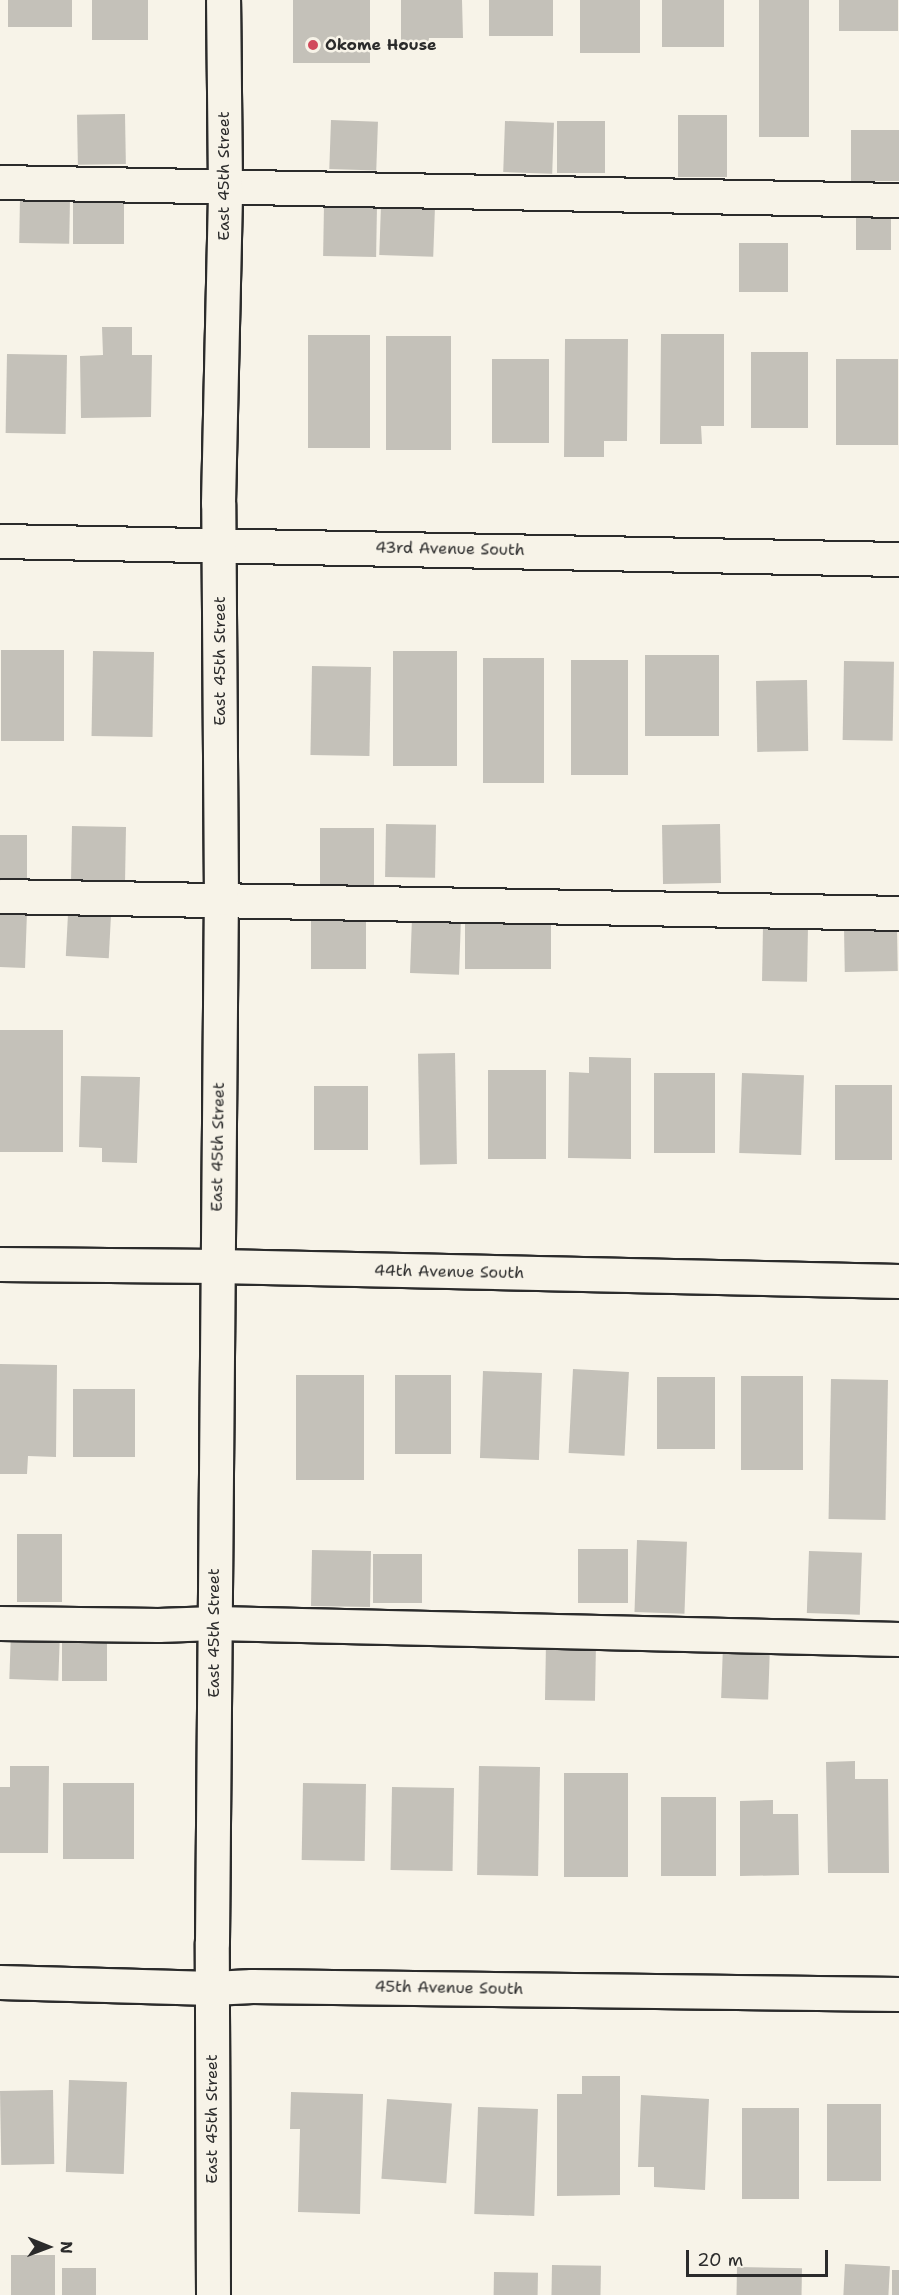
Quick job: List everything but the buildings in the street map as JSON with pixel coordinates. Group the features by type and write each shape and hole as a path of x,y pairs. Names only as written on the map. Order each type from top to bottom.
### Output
{"street":[{"name":"East 45th Street","path":"213,2295 214,1623 221,898 218,492 225,186 223,0"},
{"path":"0,182 899,200"},
{"name":"43rd Avenue South","path":"0,541 220,543 899,559"},
{"path":"0,896 221,898 899,913"},
{"name":"44th Avenue South","path":"0,1264 217,1266 899,1281"},
{"path":"0,1623 158,1626 214,1623 899,1638"},
{"name":"45th Avenue South","path":"0,1982 212,1988 252,1986 899,1994"}],"place":[{"name":"Okome House","path":"313,45"}]}
